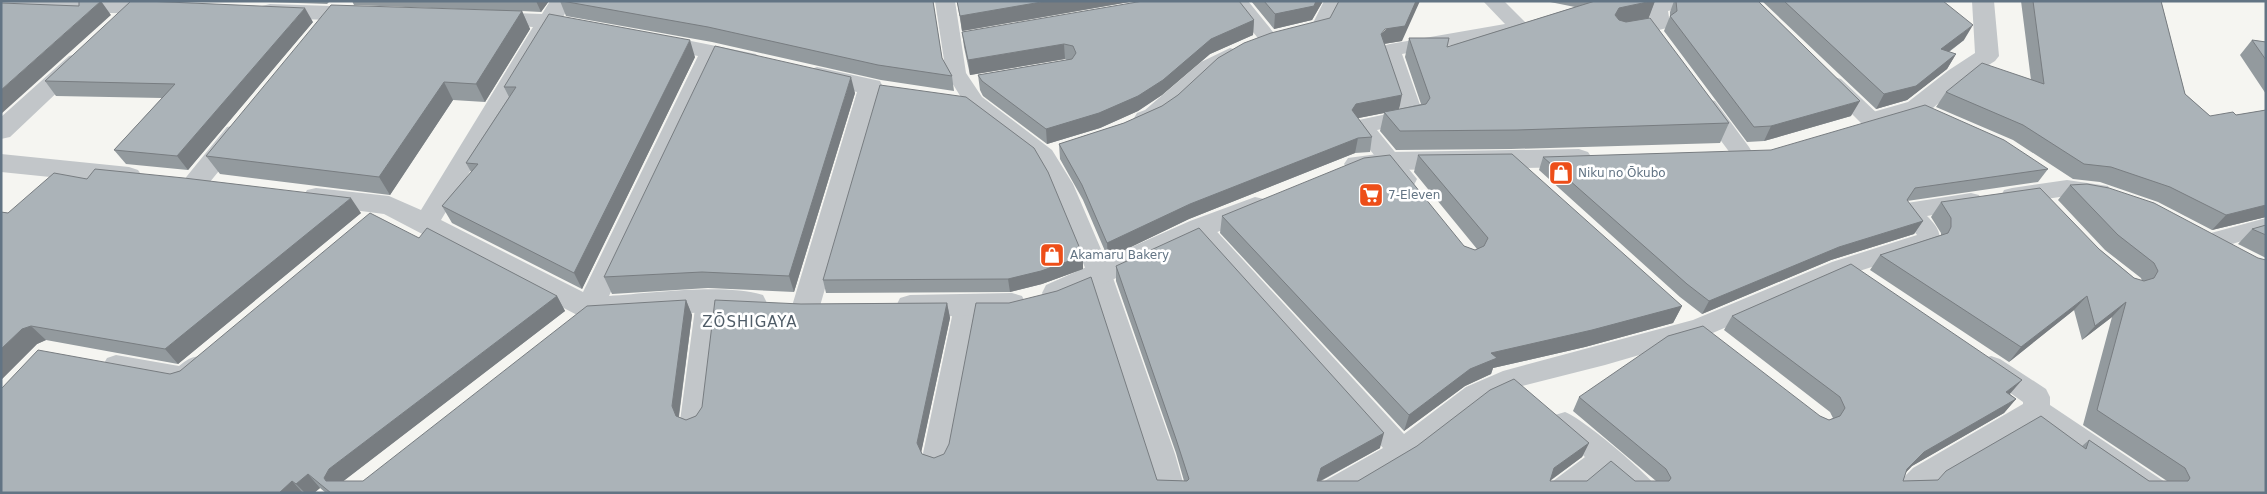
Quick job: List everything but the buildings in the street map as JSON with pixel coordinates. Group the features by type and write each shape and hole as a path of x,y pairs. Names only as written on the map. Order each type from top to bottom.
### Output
{"street":[{"path":"1845,129 1872,121 1925,112 1956,75 1987,56 1983,1"},
{"path":"1,4 186,8"},
{"path":"115,26 136,6"},
{"path":"315,36 339,7"},
{"path":"245,10 339,7 383,15"},
{"path":"426,223 555,11"},
{"path":"471,18 555,11 606,32"},
{"path":"635,37 712,51 768,64"},
{"path":"1,131 94,46"},
{"path":"589,308 712,51"},
{"path":"790,305 880,88 796,70"},
{"path":"176,180 252,113"},
{"path":"1711,153 1752,152"},
{"path":"1338,172 1356,164 1392,161 1601,157"},
{"path":"4,166 176,180 224,186"},
{"path":"292,194 389,205 589,308 708,301 836,306"},
{"path":"886,306 966,307 1010,305 1048,296 1100,275 1200,228 1273,198"}],"lane":[{"path":"945,1 961,38 956,73 973,90 1052,152 1062,184 1100,275 1162,454 1172,493"},
{"path":"1238,1 1255,43"},
{"path":"1127,125 1153,115 1208,67 1255,43 1320,26 1334,1"},
{"path":"1421,198 1362,126 1413,116 1390,50 1520,27 1493,1"},
{"path":"1620,33 1655,36 1660,24 1655,4 1686,1"},
{"path":"1817,68 1872,121"},
{"path":"946,98 973,90"},
{"path":"1695,90 1752,152"},
{"path":"1511,160 1533,180"},
{"path":"2040,183 2056,214"},
{"path":"1329,493 1402,452 1475,395 1512,378 1605,355 1699,328 1845,267 1929,240 1927,229 1914,218 1912,213 1915,208 2040,183 2099,192 2124,201"},
{"path":"366,224 389,205"},
{"path":"2233,254 2200,237 2266,226"},
{"path":"1200,228 1402,452"},
{"path":"1845,267 1869,283"},
{"path":"693,421 708,301"},
{"path":"936,458 966,307"},
{"path":"566,326 589,308"},
{"path":"1677,311 1722,346"},
{"path":"96,361 184,377 214,351"},
{"path":"1973,354 2037,397 2036,410"},
{"path":"1512,378 1647,493"},
{"path":"2036,410 2140,489"},
{"path":"1907,493 1923,476 2036,410"},
{"path":"1558,493 1605,457"}],"place":[{"name":"Niku no Ōkubo","path":"1561,173"},
{"name":"7-Eleven","path":"1371,195"},
{"name":"Akamaru Bakery","path":"1052,255"}],"district":[{"name":"ZŌSHIGAYA","path":"750,322"}]}
